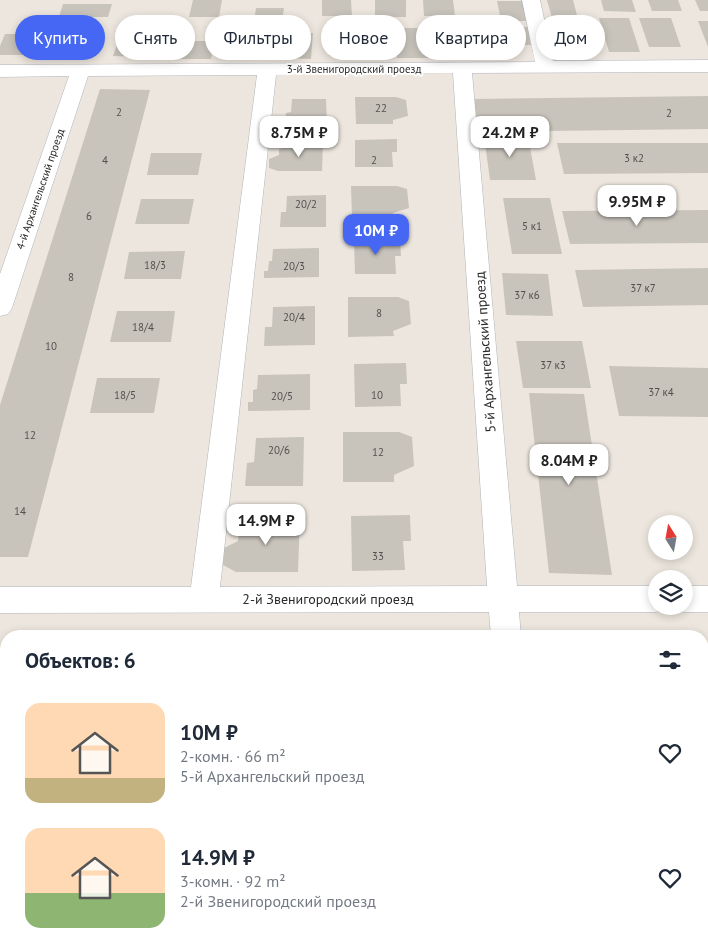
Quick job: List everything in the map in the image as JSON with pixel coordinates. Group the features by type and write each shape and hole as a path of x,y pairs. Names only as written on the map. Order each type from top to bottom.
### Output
{"street":[{"path":"531,0 545,67"},
{"name":"3-й Звенигородский проезд","path":"0,71 708,66"},
{"name":"5-й Архангельский проезд","path":"462,68 506,630"},
{"name":"4-й Архангельский проезд","path":"0,308 81,70"},
{"path":"204,599 267,70"},
{"name":"2-й Звенигородский проезд","path":"0,600 648,599"},
{"path":"693,599 708,599"}],"building":[{"path":"193,0 222,0 219,15 195,17 195,15 189,15"},
{"path":"322,0 351,0 352,15 322,15"},
{"path":"375,0 406,0 406,15 375,15"},
{"path":"423,0 453,0 455,15 424,15"},
{"path":"547,0 573,0 577,15 551,15"},
{"path":"601,0 632,0 636,12 604,11"},
{"path":"648,0 678,0 682,11 652,11"},
{"path":"695,0 708,0 708,11 700,11"},
{"path":"497,1 524,1 528,21 526,21 526,15 500,15"},
{"path":"63,4 112,4 108,17 105,17 105,15 60,15"},
{"path":"256,8 284,8 283,15 255,15"},
{"path":"605,18 629,18 640,52 609,52 605,38"},
{"path":"639,18 671,18 681,47 649,47"},
{"path":"698,21 708,21 708,47"},
{"path":"526,27 528,27 531,45 526,45"},
{"path":"406,28 416,28 416,58 406,58"},
{"path":"311,33 313,33 311,59"},
{"path":"5,34 15,34 15,55 0,55 0,46"},
{"path":"195,41 205,41 205,59 195,59"},
{"path":"100,89 150,90 28,557 0,557 0,405"},
{"path":"708,96 708,129 477,132 471,99"},
{"path":"355,97 396,97 406,100 408,116 393,120 393,124 356,124"},
{"path":"292,99 326,99 327,125 285,125 286,113 291,112"},
{"path":"484,136 528,136 536,180 490,180"},
{"path":"397,139 397,152 392,152 393,167 355,167 355,140"},
{"path":"284,143 323,143 322,171 278,171 269,168 269,159 279,155 279,149 283,148"},
{"path":"557,143 708,143 708,173 564,174"},
{"path":"151,153 202,153 198,175 147,175"},
{"path":"351,186 397,186 407,189 409,208 393,213 393,218 352,218"},
{"path":"326,195 326,227 280,227 281,212 286,212 287,196"},
{"path":"503,198 550,198 562,254 512,254"},
{"path":"141,199 194,199 189,224 135,224"},
{"path":"708,210 708,243 570,244 562,211"},
{"path":"400,239 401,256 395,256 396,274 355,274 354,240"},
{"path":"319,248 319,277 264,278 264,271 268,271 269,261 272,261 273,249"},
{"path":"185,251 181,279 124,279 129,252"},
{"path":"708,268 708,305 583,307 575,270"},
{"path":"502,273 548,274 553,316 506,315"},
{"path":"348,297 398,297 409,301 411,324 393,331 394,336 348,337"},
{"path":"315,306 315,345 264,346 265,327 272,327 273,307"},
{"path":"117,311 175,311 171,342 110,342"},
{"path":"516,341 582,341 591,388 523,388"},
{"path":"406,363 407,384 400,384 401,406 355,407 354,364"},
{"path":"609,366 708,368 708,417 619,416"},
{"path":"310,374 310,410 248,411 248,402 253,402 253,390 257,389 258,375"},
{"path":"97,378 160,378 154,413 90,413"},
{"path":"529,393 584,394 612,575 549,573"},
{"path":"343,432 399,432 412,437 414,466 394,475 394,482 343,482"},
{"path":"304,437 303,486 245,486 247,463 254,462 256,438"},
{"path":"410,515 411,541 403,541 405,570 352,571 351,516"},
{"path":"245,516 300,516 298,572 236,572 223,565 224,548 238,541 239,529 244,526"}]}
